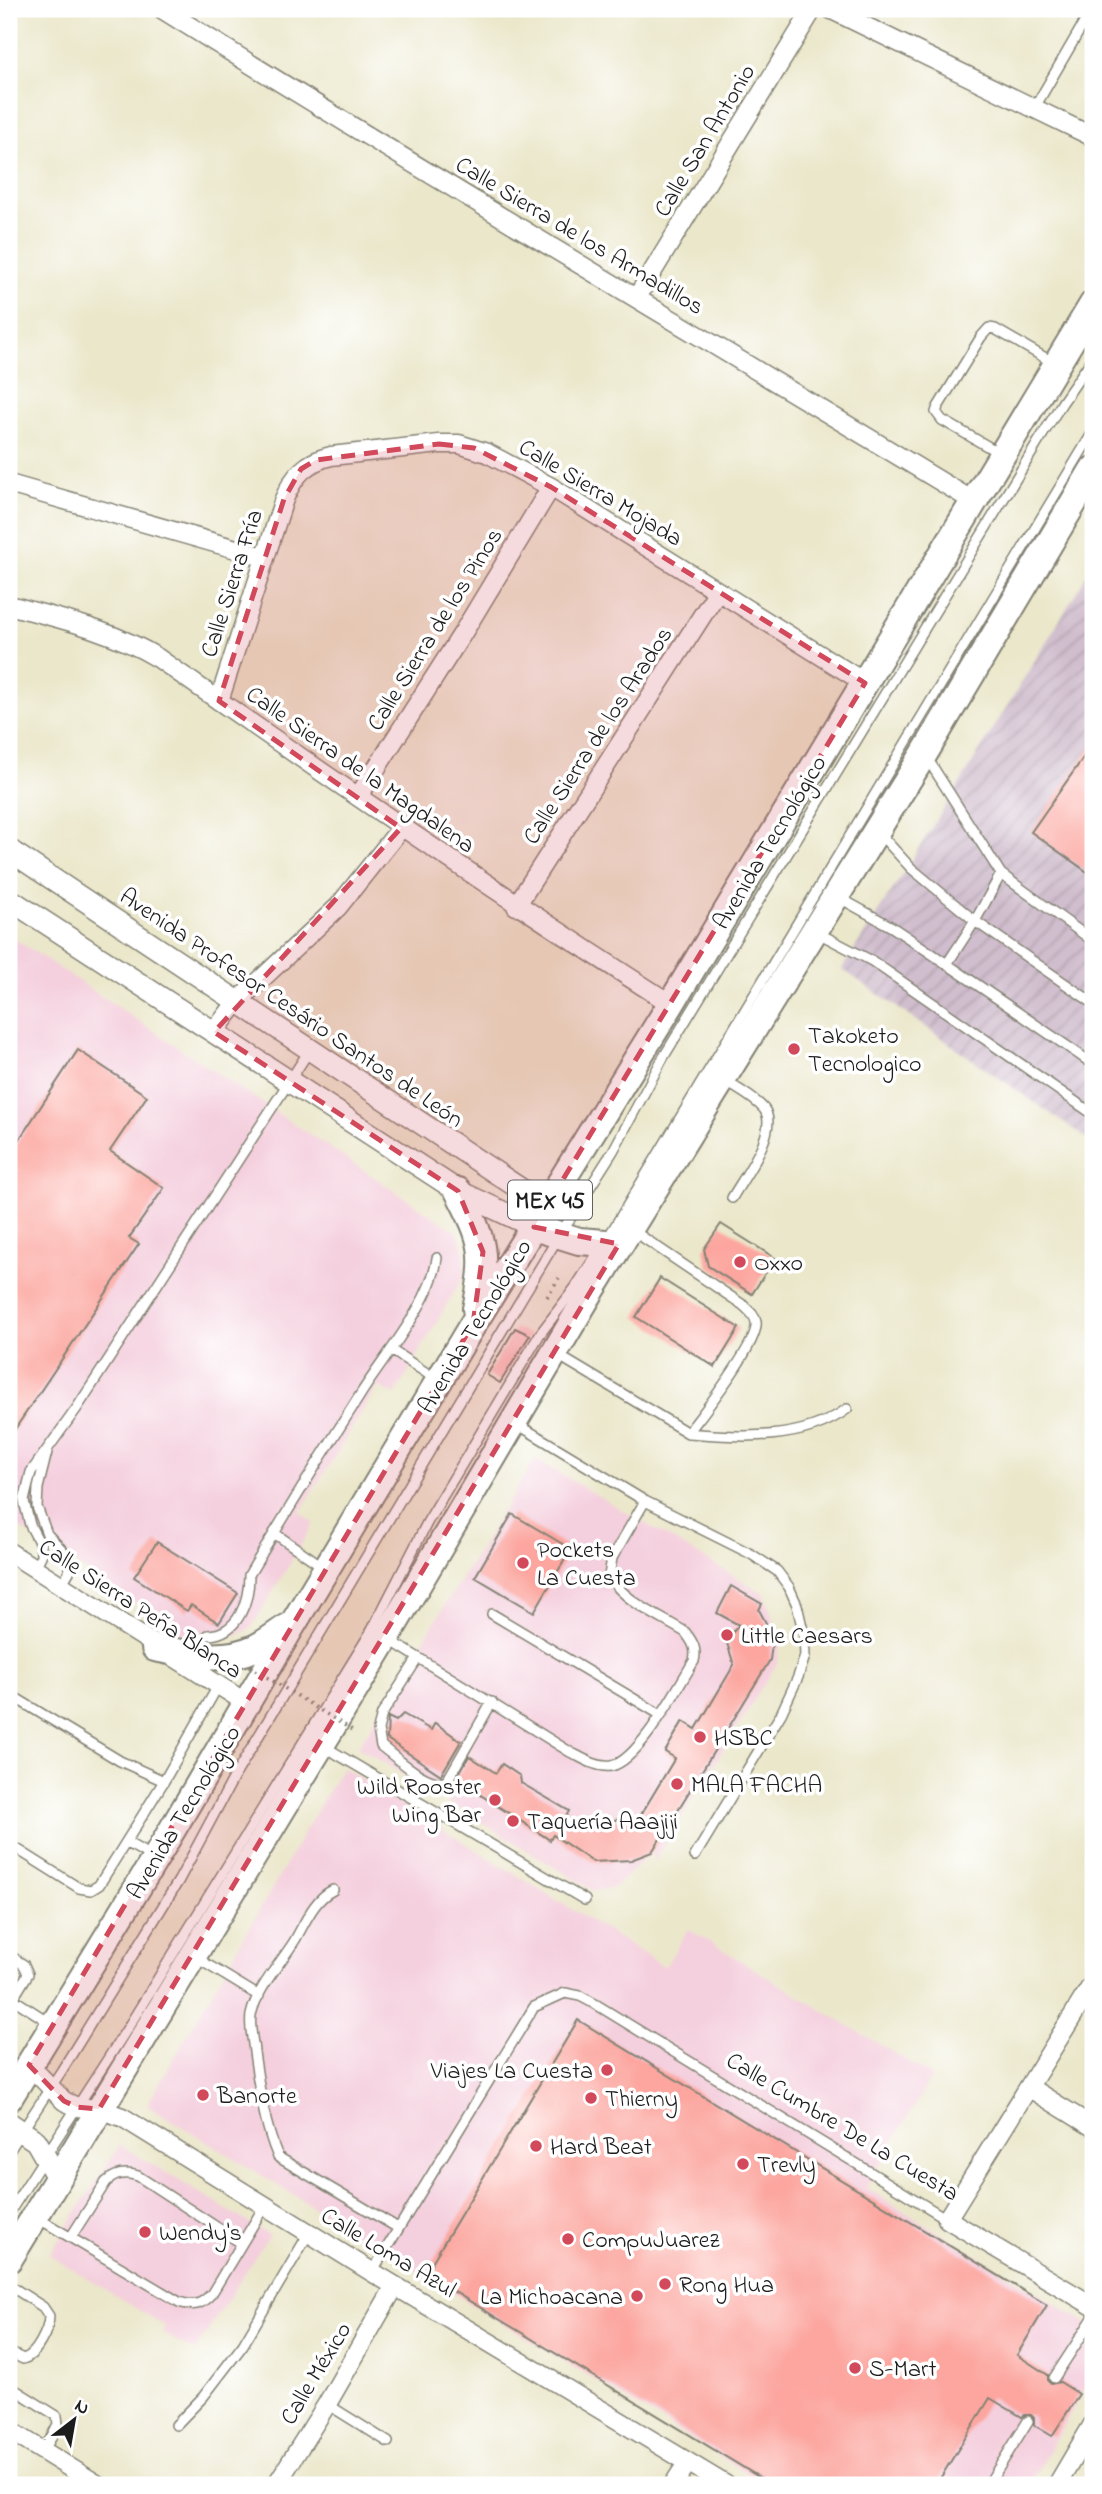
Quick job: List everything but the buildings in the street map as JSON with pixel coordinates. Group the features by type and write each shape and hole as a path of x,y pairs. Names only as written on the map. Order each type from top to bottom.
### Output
{"main road":[{"name":"Avenida Tecnológico","path":"9,2098 248,1704 473,1324 671,1004 1093,304"},
{"path":"9,2259 22,2215 58,2179 88,2108 193,1956 555,1353 618,1239 723,1079 924,754 1093,470"},
{"path":"458,1191 475,1223 483,1252 484,1270 473,1324"},
{"path":"540,1217 559,1236 618,1239"},
{"path":"155,1648 192,1656 231,1655 256,1648 293,1624"}],"street":[{"name":"Calle Sierra de los Armadillos","path":"162,9 332,116 973,501"},
{"name":"Calle San Antonio","path":"637,297 813,9"},
{"path":"830,9 1093,137"},
{"name":"Calle Sierra Mojada","path":"291,482 301,470 316,460 331,456 439,444 459,444 487,453 551,487 865,682"},
{"name":"Calle Sierra Fría","path":"219,701 264,557 291,482"},
{"path":"9,484 264,557"},
{"name":"Calle Sierra de los Pinos","path":"358,797 464,631 551,487"},
{"name":"Calle Sierra de los Arados","path":"516,906 718,591"},
{"name":"Calle Sierra de la Magdalena","path":"9,605 107,632 133,643 516,906 671,1004"},
{"path":"214,1032 237,1002 338,907 401,828"},
{"name":"Avenida Profesor Cesário Santos de León","path":"9,850 309,1051 540,1217"},
{"path":"9,898 458,1191 540,1217"},
{"name":"Calle Sierra Peña Blanca","path":"9,1552 155,1648 248,1704"},
{"path":"947,2219 1093,1983"},
{"name":"Calle Loma Azul","path":"29,2065 64,2101 122,2117 372,2272 726,2485"},
{"path":"1030,2088 1093,2127"},
{"path":"15,2126 36,2141 58,2179"},
{"name":"Calle Cumbre De La Cuesta","path":"947,2219 1093,2306"},
{"name":"Calle México","path":"276,2485 327,2404 395,2286"},
{"path":"1057,2485 1093,2424"},
{"path":"9,2430 94,2484"},
{"path":"673,2485 688,2462"}],"lane":[{"path":"1035,107 1092,9"},
{"path":"1001,455 942,419 936,412 938,407 989,328 995,328 1055,364"},
{"path":"9,2151 15,2126 50,2089 179,1881 234,1777 559,1236 613,1151 670,1046 1062,403 1093,358"},
{"path":"265,2206 212,2292 202,2303 193,2307 179,2302 71,2237 22,2215 45,2155 88,2108 372,1630 428,1521 540,1334 575,1288 618,1239 1093,432"},
{"path":"924,754 1001,874 1093,941"},
{"path":"877,830 911,868 975,921 1093,1003"},
{"path":"947,964 1001,874"},
{"path":"836,896 892,927 1093,1064"},
{"path":"814,930 872,961 1093,1114"},
{"path":"34,1569 41,1556 41,1546 30,1525 24,1501 31,1472 77,1408 309,1051"},
{"path":"723,1079 755,1101 765,1110 769,1120 765,1140 732,1198"},
{"path":"618,1239 743,1305 753,1315 756,1323 755,1332 746,1350 688,1433"},
{"path":"208,1635 220,1634 234,1623 249,1597 249,1575 418,1307 436,1269 437,1258"},
{"path":"391,1350 439,1381"},
{"path":"555,1353 688,1433 723,1436 775,1435 832,1420 847,1409"},
{"path":"514,1422 645,1501 751,1554 777,1571 793,1596 804,1634 805,1656 781,1714 695,1856"},
{"path":"48,1447 38,1488 37,1507 47,1534 66,1554 69,1562 69,1572 61,1585"},
{"path":"386,1638 570,1752 595,1764 610,1766 622,1761 650,1732 694,1661 696,1651 685,1632 625,1596 615,1587 609,1576 612,1558 645,1501"},
{"path":"274,1533 327,1569"},
{"path":"492,1614 661,1714"},
{"path":"418,1658 382,1714 378,1729 381,1746 417,1773 435,1783 447,1781 492,1702"},
{"path":"9,1844 79,1888 91,1891 99,1885 164,1781 218,1686"},
{"path":"9,1694 120,1761 164,1781"},
{"path":"320,1744 586,1900"},
{"path":"127,1842 155,1859"},
{"path":"333,1890 325,1894 314,1907 259,1996 251,2015 251,2027 270,2138 278,2157 398,2228 372,2272"},
{"path":"9,1955 24,1965 28,1974 10,2000 52,2024"},
{"path":"193,1956 259,1996"},
{"name":"Calle Cumbre De La Cuesta","path":"398,2228 534,2007 565,1993 580,1996 597,2005 947,2219"},
{"path":"71,2237 106,2182 113,2176 122,2174 138,2176 241,2243"},
{"path":"176,2425 203,2397 243,2345 309,2233"},
{"path":"9,2285 43,2307 49,2316 47,2329 31,2356 23,2359 9,2352"},
{"path":"1054,2378 1093,2318"},
{"path":"9,2386 57,2416 58,2424 44,2451"},
{"path":"327,2404 388,2442"},
{"path":"988,2485 1028,2421"}],"path":[{"path":"249,1666 352,1730"}],"highlighted area":[{"path":"439,444 474,448 551,487 865,683 534,1227 619,1244 99,2109 77,2107 64,2101 29,2065 473,1324 483,1252 458,1191 214,1032 401,828 219,701 284,499 301,469 316,460"}],"shaded area":[{"path":"1093,565 1093,1143 842,969 961,782"},
{"path":"9,935 458,1233 464,1251 465,1273 395,1395 378,1386 300,1512 314,1523 251,1628 226,1640 207,1641 181,1632 9,1521"},
{"path":"535,1459 763,1593 781,1638 777,1663 653,1863 652,1852 614,1887 594,1891 358,1747"},
{"path":"342,1767 665,1967 688,1929 932,2076 866,2188 1093,2327 1093,2374 1029,2485 766,2485 147,2105"},
{"path":"120,2145 269,2235 195,2351 162,2333 165,2326 49,2255"}],"place":[{"name":"Takoketo Tecnologico","path":"794,1049"},
{"name":"Oxxo","path":"740,1262"},
{"name":"Pockets La Cuesta","path":"523,1563"},
{"name":"Little Caesars","path":"727,1635"},
{"name":"HSBC","path":"700,1737"},
{"name":"MALA FACHA","path":"677,1784"},
{"name":"Wild Rooster Wing Bar","path":"495,1800"},
{"name":"Taquería Aaajiji","path":"513,1821"},
{"name":"Viajes La Cuesta","path":"607,2070"},
{"name":"Banorte","path":"203,2095"},
{"name":"Thierny","path":"591,2098"},
{"name":"Hard Beat","path":"536,2146"},
{"name":"Trevly","path":"743,2164"},
{"name":"Wendy's","path":"145,2232"},
{"name":"CompuJuarez","path":"568,2239"},
{"name":"Rong Hua","path":"665,2284"},
{"name":"La Michoacana","path":"637,2296"},
{"name":"S-Mart","path":"855,2368"}]}
